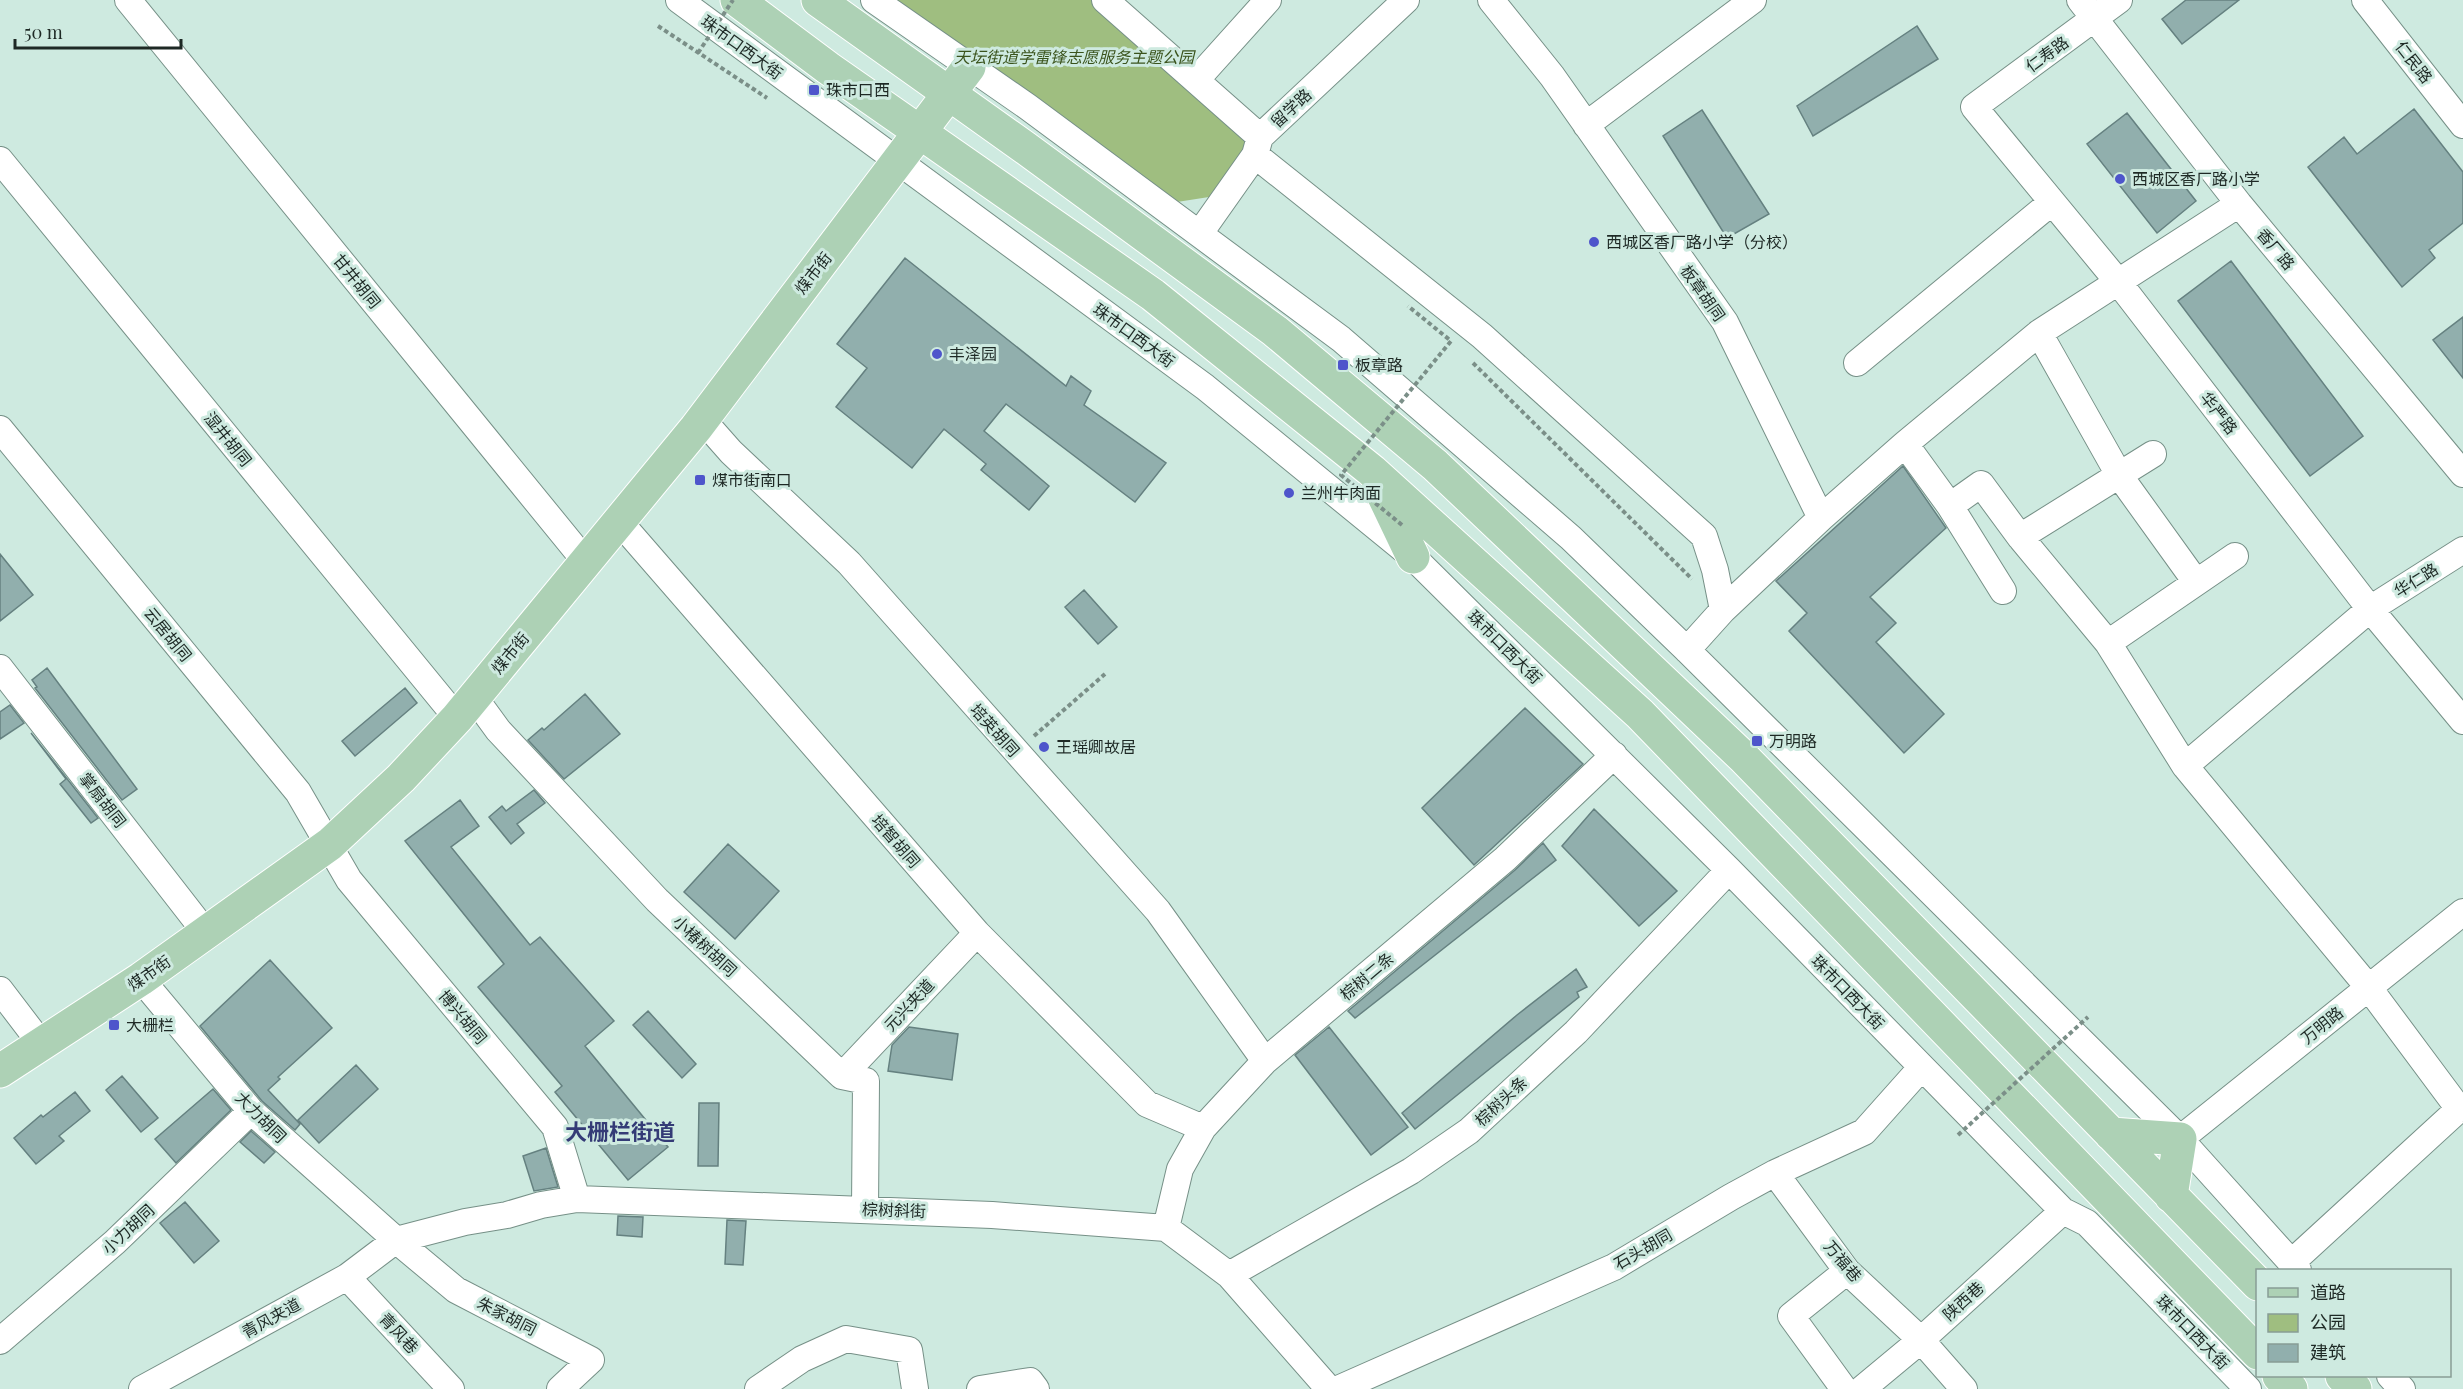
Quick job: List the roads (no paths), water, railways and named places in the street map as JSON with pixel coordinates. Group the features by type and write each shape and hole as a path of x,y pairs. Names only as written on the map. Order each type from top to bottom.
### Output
{"main road":[{"name":"珠市口西大街","path":"735,0 828,68 1153,295 1372,471 1640,714 2256,1351"},
{"path":"818,0 1275,331 1435,465 1743,757 2256,1282"},
{"name":"煤市街","path":"0,1071 141,980 330,844 401,778 465,708 696,428 701,418 969,67"},
{"path":"1372,471 1413,556"},
{"path":"2111,1134 2180,1139 2171,1196"},
{"path":"2280,1377 2291,1389"},
{"path":"2343,1377 2355,1389"}],"street":[{"name":"甘井胡同","path":"128,0 586,562"},
{"name":"珠市口西大街","path":"679,0 1205,387 1413,556 1729,870 2063,1211 2087,1222 2248,1389"},
{"path":"874,0 1028,107 1341,339 1571,538 2180,1139 2295,1267 2461,1108 2368,988 2185,766 2108,643 2020,537 1981,484 1950,506"},
{"path":"1105,0 1197,79 1258,146 1482,336 1704,536 1715,570 1723,610"},
{"path":"1197,79 1268,0"},
{"name":"留学路","path":"1200,233 1258,146 1406,0"},
{"name":"板章胡同","path":"1491,0 1552,76 1725,322 1821,518"},
{"path":"1586,125 1753,0"},
{"name":"仁寿路","path":"1974,107 2088,9 2119,0"},
{"name":"仁民路","path":"2365,0 2463,125"},
{"name":"香厂路","path":"2088,9 2239,204 2463,474"},
{"name":"华严路","path":"1974,107 2119,283 2370,609 2463,721"},
{"name":"湿井胡同","path":"0,160 465,708"},
{"path":"1857,363 2052,202"},
{"path":"1687,650 1723,610 1821,518 1905,444 2038,333 2239,204"},
{"path":"2038,333 2119,475 2196,582"},
{"name":"培英胡同","path":"701,418 731,452 849,563 1158,911 1265,1061"},
{"name":"云居胡同","path":"0,429 298,792 330,844"},
{"path":"1905,444 1950,506 2003,591"},
{"path":"2020,537 2152,454"},
{"name":"培智胡同","path":"618,520 976,933 1147,1104 1203,1128"},
{"name":"华仁路","path":"2185,766 2370,609 2463,550"},
{"path":"2108,643 2235,556"},
{"name":"掌扇胡同","path":"0,668 206,933"},
{"name":"小椿树胡同","path":"465,708 498,730 657,900 842,1076 866,1081 865,1209"},
{"name":"棕树二条","path":"1166,1228 1180,1169 1203,1128 1265,1061 1505,860 1614,755"},
{"name":"博兴胡同","path":"330,844 349,880 555,1127 577,1199"},
{"name":"棕树头条","path":"1229,1275 1411,1170 1469,1131 1576,1032 1729,870"},
{"name":"万明路","path":"2180,1139 2463,912"},
{"name":"元兴夹道","path":"842,1076 976,933"},
{"name":"大力胡同","path":"141,980 251,1111 396,1240"},
{"path":"0,990 42,1045"},
{"name":"石头胡同","path":"1338,1389 1614,1267 1775,1173 1864,1132 1922,1068"},
{"name":"小力胡同","path":"0,1341 115,1242 251,1111"},
{"name":"万福巷","path":"1775,1173 1847,1271 1921,1340 1964,1389"},
{"name":"棕树斜街","path":"396,1240 465,1222 577,1199 992,1215 1166,1228"},
{"name":"陕西巷","path":"1862,1389 1921,1340 2063,1211"},
{"path":"1166,1228 1229,1275 1329,1389"},
{"name":"青风夹道","path":"142,1389 347,1277 396,1240"},
{"name":"朱家胡同","path":"396,1240 456,1290 591,1360 560,1389"},
{"path":"1844,1389 1791,1316 1847,1271"},
{"name":"青风巷","path":"347,1277 450,1389"},
{"path":"758,1389 802,1359 846,1339 909,1350 915,1389"},
{"path":"2391,1377 2402,1389"},
{"path":"980,1389 1030,1381 1036,1389"}],"place":[{"name":"珠市口西","path":"814,90"},
{"name":"西城区香厂路小学","path":"2120,179"},
{"name":"西城区香厂路小学（分校）","path":"1594,242"},
{"name":"丰泽园","path":"937,354"},
{"name":"板章路","path":"1343,365"},
{"name":"煤市街南口","path":"700,480"},
{"name":"兰州牛肉面","path":"1289,493"},
{"name":"万明路","path":"1757,741"},
{"name":"王瑶卿故居","path":"1044,747"},
{"name":"大栅栏","path":"114,1025"}],"district":[{"name":"大栅栏街道","path":"620,1132"}],"park label":[{"name":"天坛街道学雷锋志愿服务主题公园","path":"1074,57"}]}
